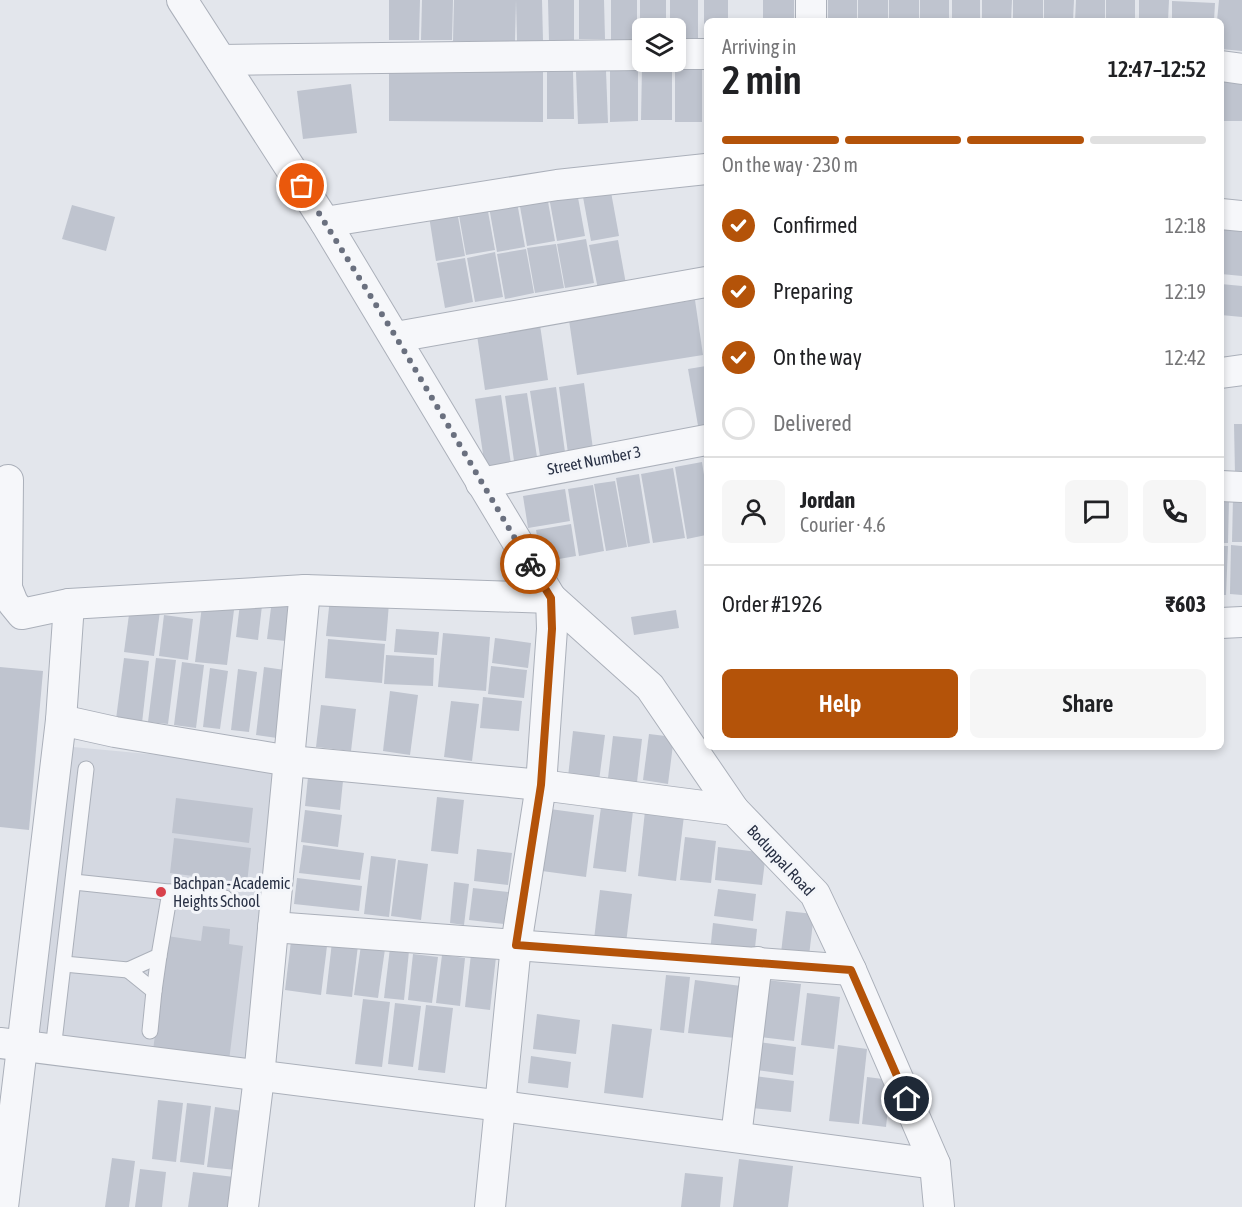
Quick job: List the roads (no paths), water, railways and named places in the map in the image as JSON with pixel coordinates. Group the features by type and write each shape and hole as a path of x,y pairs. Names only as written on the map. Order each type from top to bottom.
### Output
{"street":[{"path":"182,0 396,337 551,598 552,629 541,785 516,945 502,1106 490,1207"},
{"path":"811,0 811,18"},
{"path":"686,54 704,54"},
{"path":"221,60 632,55"},
{"path":"1224,66 1242,69"},
{"path":"325,222 557,185 704,169"},
{"path":"1224,214 1242,216"},
{"path":"396,337 704,282"},
{"path":"1224,373 1242,370"},
{"name":"Street Number 3","path":"481,483 704,440"},
{"path":"8,480 7,588 13,603 22,614 69,604 305,590 551,598"},
{"path":"1224,486 1242,487"},
{"path":"243,1207 259,1077 305,590"},
{"name":"Boduppal Road","path":"551,598 650,687 734,810 814,894 851,970 935,1164 939,1207"},
{"path":"3,1207 11,1045 61,720 69,604"},
{"path":"1224,623 1242,622"},
{"path":"61,720 115,732 290,761 541,785 734,810"},
{"path":"273,927 851,970"},
{"path":"736,1137 757,962"},
{"path":"11,1045 502,1106 935,1164"}],"lane":[{"path":"53,1050 86,769"},
{"path":"74,882 225,898"},
{"path":"150,1031 170,892"},
{"path":"64,964 128,970 159,956"},
{"path":"128,970 154,991"}],"place":[{"name":"Bachpan - Academic Heights School","path":"161,892"}]}
